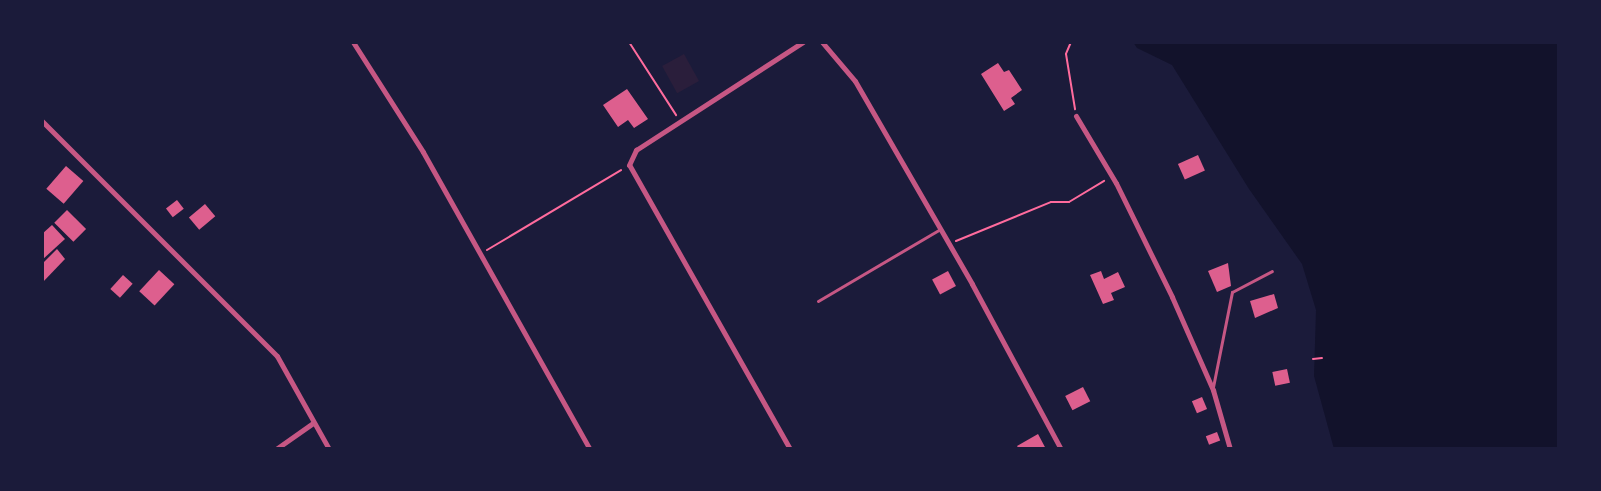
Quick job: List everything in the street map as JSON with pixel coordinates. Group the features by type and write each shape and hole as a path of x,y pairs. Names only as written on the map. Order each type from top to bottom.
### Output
{"street":[{"path":"353,42 423,152 590,449"},
{"path":"790,449 629,165 636,150 803,42"},
{"path":"822,42 855,81 941,229 1061,449"},
{"path":"1076,116 1112,176 1172,297 1213,390 1230,449"},
{"path":"42,121 277,356 329,449"},
{"path":"276,449 313,423"}],"lane":[{"path":"818,301 941,229"},
{"path":"1213,390 1232,292 1272,271"}],"path":[{"path":"629,42 680,122"},
{"path":"1071,42 1065,54 1076,116"},
{"path":"480,254 629,165"},
{"path":"949,244 1051,202 1069,202 1112,176"},
{"path":"1313,359 1322,358"}],"shaded area":[{"path":"1133,42 1559,42 1559,449 1334,449 1314,376 1316,310 1302,264 1249,189 1172,65 1137,48"},
{"path":"684,54 699,81 677,93 662,66"}],"building":[{"path":"998,63 1004,72 1009,70 1022,90 1011,98 1015,104 1004,111 981,74"},
{"path":"627,89 648,119 634,128 628,120 618,127 603,105"},
{"path":"1198,155 1205,171 1185,179 1178,164"},
{"path":"66,166 83,181 64,204 46,189"},
{"path":"177,200 184,209 173,217 166,209"},
{"path":"205,204 215,216 199,230 189,217"},
{"path":"67,210 86,229 73,242 54,223"},
{"path":"52,225 65,239 42,260 42,234"},
{"path":"57,249 65,259 42,283 42,264"},
{"path":"1228,263 1231,286 1217,292 1208,271"},
{"path":"159,270 174,284 155,306 139,291"},
{"path":"948,271 956,286 940,294 932,279"},
{"path":"1101,271 1104,279 1118,272 1125,287 1111,293 1114,300 1103,304 1090,275"},
{"path":"123,275 133,284 120,298 110,289"},
{"path":"1274,294 1278,308 1255,318 1250,301"},
{"path":"1287,369 1290,383 1275,386 1272,372"},
{"path":"1083,387 1090,401 1072,410 1065,396"},
{"path":"1202,397 1207,409 1197,413 1192,401"},
{"path":"1217,432 1220,440 1209,445 1206,436"},
{"path":"1038,434 1046,449 1019,449 1017,446"}]}
